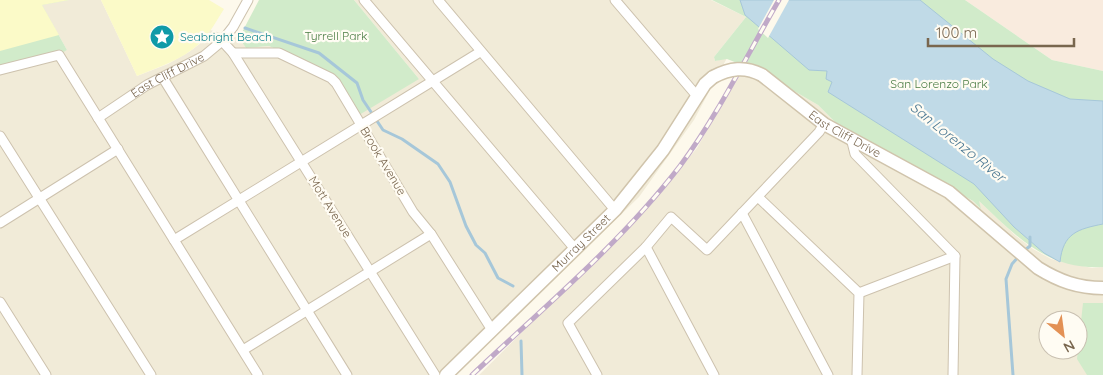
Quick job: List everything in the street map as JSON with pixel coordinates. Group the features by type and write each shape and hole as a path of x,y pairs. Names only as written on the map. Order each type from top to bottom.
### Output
{"main road":[{"name":"East Cliff Drive","path":"697,96 713,77 739,69 754,71 762,75 824,124 949,192 1038,268 1067,283 1083,287 1103,288"},
{"name":"Murray Street","path":"446,375 615,210 663,150 697,96"}],"street":[{"name":"East Cliff Drive","path":"98,118 163,78 204,56 222,41 233,27 248,0"},
{"path":"364,0 574,249"},
{"path":"438,0 615,210"},
{"path":"616,0 697,96"},
{"name":"Mott Avenue","path":"222,41 233,53 435,375"},
{"path":"174,240 480,52"},
{"name":"Brook Avenue","path":"233,53 279,53 331,78 413,212 431,234 492,330"},
{"path":"0,70 59,55 258,375"},
{"path":"163,78 347,375"},
{"path":"597,375 568,323 646,247 671,217 707,250 819,132 824,124"},
{"path":"0,136 151,375"},
{"path":"851,138 855,154 955,256 954,375"},
{"path":"864,145 860,152 866,166"},
{"path":"0,223 118,149"},
{"path":"758,197 859,293 857,375"},
{"path":"742,213 828,375"},
{"path":"243,350 431,234"},
{"path":"646,247 714,375"},
{"path":"859,293 955,256"},
{"path":"0,302 46,375"}],"shaded area":[{"path":"69,0 101,0 137,76 168,64 189,52 201,43 210,30 239,38 246,48 269,46 326,71 419,79 354,0 711,0 746,17 714,57 715,61 727,58 694,120 639,197 456,375 0,375 0,70 67,50 42,5"},
{"path":"965,0 1103,0 1103,71 1052,60"},
{"path":"743,65 765,74 818,105 835,122 973,201 980,208 978,200 1016,236 1033,249 1051,259 1092,268 1103,267 1103,375 479,375 646,209 697,148"}],"green space":[{"path":"0,0 69,0 42,5 67,50 58,55 0,70"},
{"name":"Tyrrell Park","path":"259,0 354,0 419,79 359,115 326,71 269,46 246,48 239,38"},
{"name":"San Lorenzo Park","path":"712,0 965,0 1052,60 1103,71 1103,267 1083,267 1049,257 1034,249 1020,238 979,201 981,209 973,201 835,122 818,105 765,74 727,59 715,61 714,57 746,17"},
{"path":"1083,303 1103,303 1103,375 1087,375 1078,360 1088,360 1088,310 1082,310"}],"sand":[{"path":"0,0 69,0 42,5 59,35 0,51"},
{"name":"Seabright Beach","path":"101,0 209,0 224,9 206,36 192,50 170,63 137,76"}],"water":[{"name":"San Lorenzo Park","path":"740,0 920,0 993,59 1028,81 1070,99 1103,101 1103,224 1086,228 1073,234 1064,245 1060,262 1044,253 1014,227 974,184 828,92 832,82 826,79 827,71 809,70 745,15"}],"pier":[{"path":"774,0 789,0 768,38 758,29"}],"waterway":[{"path":"245,28 319,53 357,83 363,100 383,130 402,139 438,164 450,182 466,226 476,245 485,253 498,278 513,286"},
{"path":"1024,251 1030,246 1030,237"},
{"path":"1013,375 1006,279 1012,264 1020,255"},
{"path":"521,341 522,375"}],"railway":[{"path":"472,375 607,249 657,195 680,166 707,126 779,0"}],"place":[{"name":"Seabright Beach","path":"162,37"}],"water label":[{"name":"San Lorenzo River","path":"958,142"}]}
